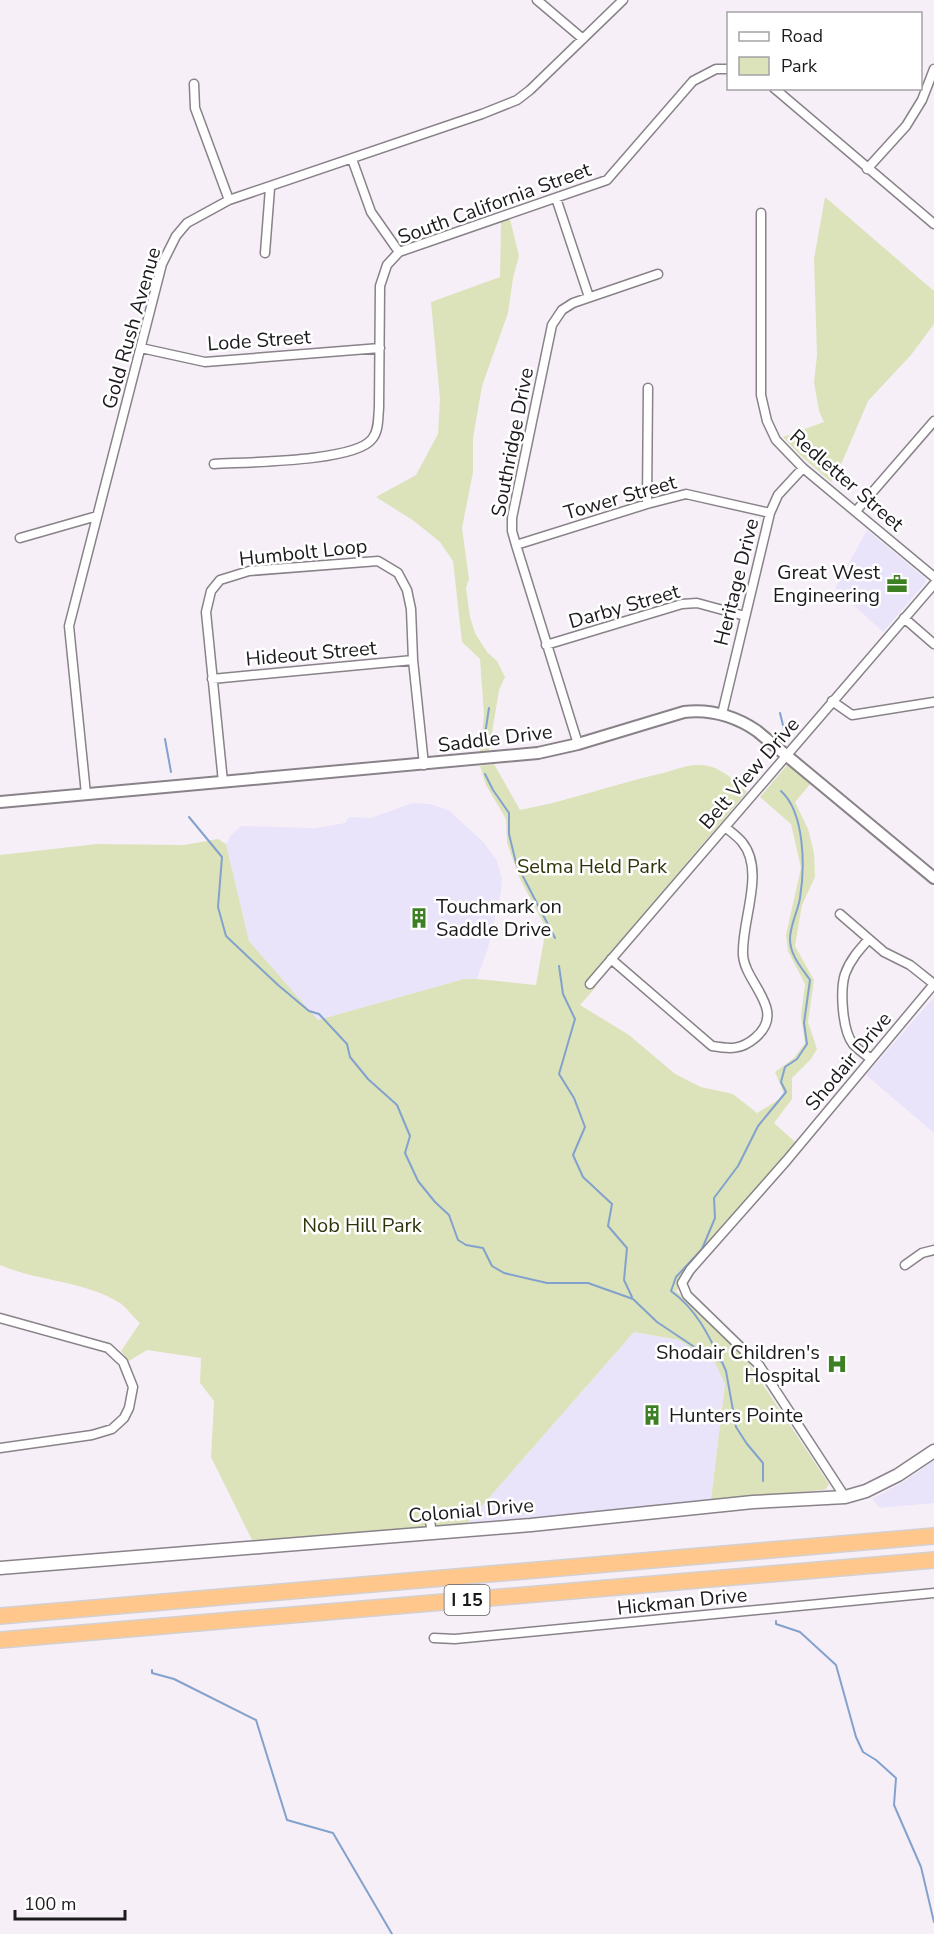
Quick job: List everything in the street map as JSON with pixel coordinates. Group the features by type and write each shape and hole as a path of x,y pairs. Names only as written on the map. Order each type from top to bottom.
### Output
{"highway":[{"name":"I 15","path":"0,1616 934,1536"},
{"name":"I 15","path":"3,1640 934,1560"},
{"path":"0,1609 62,1611"}],"main road":[{"name":"Colonial Drive","path":"0,1568 431,1527 845,1497 866,1491 898,1475 934,1451"}],"street":[{"path":"537,0 583,39"},
{"name":"Gold Rush Avenue","path":"86,794 69,626 162,264 176,236 188,223 229,200 270,188 518,100 623,0"},
{"name":"South California Street","path":"214,464 337,456 359,450 373,439 378,426 380,286 387,265 399,252 607,180 693,81 716,69 727,69"},
{"path":"867,169 906,126 922,100 934,69"},
{"path":"194,84 195,108 229,200"},
{"path":"776,90 934,224"},
{"path":"352,159 372,212 399,252"},
{"path":"265,253 270,188"},
{"path":"556,198 588,297"},
{"name":"Redletter Street","path":"761,213 761,395 767,421 776,440 803,468 934,578"},
{"name":"Southridge Drive","path":"578,744 516,545 512,531 512,518 552,325 562,310 588,297 658,274"},
{"name":"Lode Street","path":"141,348 205,362 380,348"},
{"path":"647,504 648,388"},
{"path":"856,512 934,421"},
{"name":"Heritage Drive","path":"722,714 770,513 778,495 803,468"},
{"name":"Tower Street","path":"516,545 686,494 770,513"},
{"path":"20,538 97,516"},
{"name":"Humbolt Loop","path":"223,782 206,612 212,591 220,580 249,571 378,561 398,573 407,590 411,609 413,660 424,765"},
{"name":"Belt View Drive","path":"590,984 934,584"},
{"name":"Darby Street","path":"546,645 682,604 696,603 745,616"},
{"path":"904,618 934,644"},
{"name":"Hideout Street","path":"212,679 413,660"},
{"path":"832,701 852,715 934,702"},
{"name":"Saddle Drive","path":"0,802 538,753 578,744 684,712 700,710 722,714 746,723 934,878"},
{"path":"611,959 712,1046 732,1050 746,1046 763,1031 767,1018 763,995 751,977 744,960 742,940 753,883 752,864 744,843 725,826"},
{"path":"840,914 884,952 910,965 934,984"},
{"path":"869,939 854,955 844,976 843,1006 846,1031 853,1044 871,1059"},
{"name":"Shodair Drive","path":"845,1497 759,1365 687,1295 682,1283 690,1270 787,1160 934,984"},
{"path":"905,1265 922,1253 934,1250"},
{"path":"0,1318 108,1348 123,1362 133,1387 129,1408 124,1418 112,1429 92,1435 0,1448"},
{"name":"Hickman Drive","path":"434,1638 455,1639 934,1593"}],"shaded area":[{"path":"867,530 926,579 883,632 835,588"},
{"path":"413,803 430,804 450,811 484,843 497,861 502,879 501,892 488,948 477,979 464,979 318,1020 249,941 226,844 231,835 241,826 315,828 345,823 349,817 371,818"},
{"path":"934,997 934,1133 866,1075"},
{"path":"634,1332 679,1340 715,1363 725,1384 711,1500 466,1524"},
{"path":"934,1461 934,1503 880,1508 872,1499 903,1482"}],"green space":[{"path":"825,197 934,291 934,324 911,355 868,401 831,482 783,437 824,422 819,411 814,382 817,355 814,259"},
{"path":"510,219 519,256 508,313 482,386 473,438 473,472 462,528 469,579 466,588 470,617 475,633 487,652 497,661 505,677 499,690 489,751 480,752 484,715 480,659 462,642 453,561 440,542 414,521 376,497 416,475 438,434 440,399 431,302 500,277 501,222"},
{"name":"Nob Hill Park","path":"494,764 520,810 695,765 720,770 747,792 587,980 596,987 580,1005 629,1035 675,1074 701,1087 733,1094 757,1113 784,1094 775,1072 794,1058 805,1043 801,1016 805,984 788,951 786,935 801,868 791,824 760,797 788,764 811,783 795,802 808,829 814,853 815,877 802,905 795,946 814,980 808,1022 817,1049 811,1059 792,1078 792,1099 774,1123 803,1149 676,1291 744,1356 829,1484 826,1489 822,1490 711,1500 725,1384 715,1363 679,1340 634,1332 466,1524 253,1542 211,1457 214,1401 200,1383 201,1358 147,1350 129,1361 121,1351 140,1323 120,1303 106,1295 76,1285 30,1275 0,1265 0,855 97,844 184,845 218,839 226,844 249,941 318,1020 464,979 536,985 546,928 520,879 507,843 506,819 486,785 480,766"}],"waterway":[{"path":"484,741 489,708"},
{"path":"780,713 785,733"},
{"path":"165,739 171,772"},
{"path":"485,774 509,813 509,834 516,863 555,938"},
{"path":"721,1361 694,1314 671,1291 676,1277 702,1249 715,1218 714,1198 738,1166 758,1126 786,1092 781,1082 785,1067 797,1059 807,1044 804,1023 810,980 794,956 790,945 791,929 802,885 803,856 795,813 781,791"},
{"path":"189,817 222,857 218,907 226,936 278,985 309,1011 319,1014 347,1044 350,1057 368,1079 397,1105 410,1136 405,1153 418,1181 449,1215 458,1240 466,1245 483,1248 492,1266 504,1273 547,1283 588,1283 633,1299 657,1322 705,1354 722,1362 726,1371 736,1427 763,1463 763,1481"},
{"path":"559,966 563,994 575,1019 559,1074 574,1098 585,1127 573,1155 583,1177 612,1204 608,1226 627,1248 624,1280 632,1297"},
{"path":"776,1621 776,1624 800,1632 836,1665 856,1737 863,1752 896,1778 894,1805 921,1867 934,1922"},
{"path":"152,1670 152,1673 174,1679 256,1720 287,1820 333,1833 392,1934"}],"place":[{"name":"Great West Engineering","path":"897,584"},
{"name":"Touchmark on Saddle Drive","path":"419,918"},
{"name":"Shodair Children's Hospital","path":"837,1364"},
{"name":"Hunters Pointe","path":"652,1415"}],"park label":[{"name":"Selma Held Park","path":"592,866"}]}
